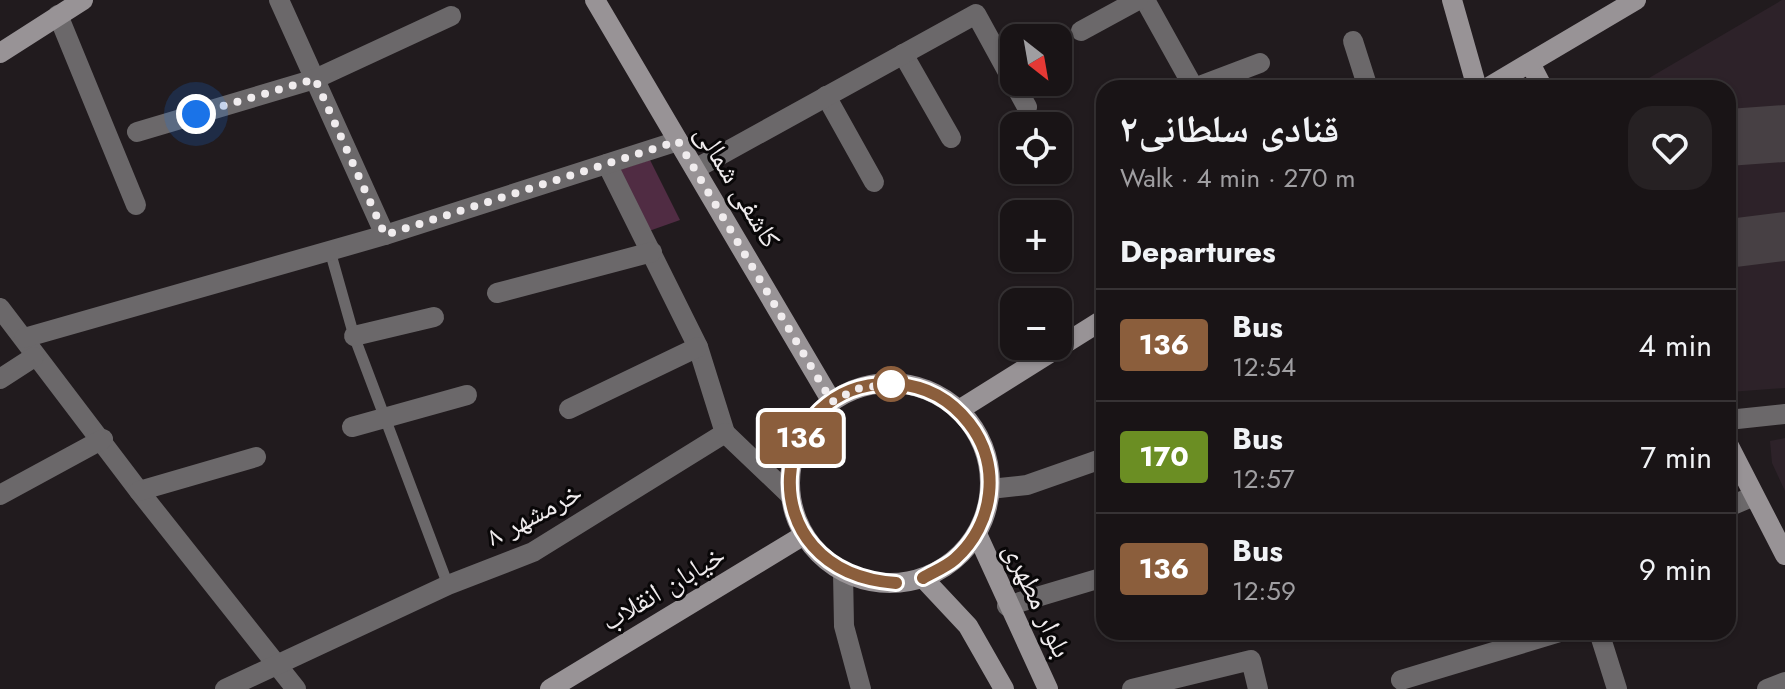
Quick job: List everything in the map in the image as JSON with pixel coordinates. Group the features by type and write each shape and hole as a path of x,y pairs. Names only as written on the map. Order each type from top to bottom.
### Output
{"main road":[{"path":"0,53 83,0"},
{"name":"کاشفی شمالی","path":"595,0 832,402"},
{"path":"1452,0 1475,80"},
{"path":"1501,80 1636,0"},
{"path":"1530,63 1539,80"},
{"path":"959,410 1096,324"},
{"path":"883,383 910,385 936,394 959,410 977,433 988,460 990,489 986,512 977,534 954,560 923,578 896,583 869,581 843,572 814,550 804,535 790,495 790,468 798,443 812,420 832,402 856,389 883,383"},
{"path":"1736,460 1785,555"},
{"name":"بلوار مطهری","path":"977,534 1007,606 1048,689"},
{"name":"خیابان انقلاب","path":"550,689 804,535"},
{"path":"923,578 968,626 1004,689"}],"street":[{"path":"279,0 385,235"},
{"path":"1081,31 1138,0"},
{"path":"1145,0 1190,80"},
{"path":"695,169 976,14 1027,107"},
{"path":"58,15 136,205"},
{"path":"137,132 315,79 451,16"},
{"path":"1353,41 1365,80"},
{"path":"903,54 951,138"},
{"path":"1215,80 1260,63"},
{"path":"826,96 874,182"},
{"path":"24,338 385,235 678,141"},
{"path":"607,164 698,347 725,433 790,495"},
{"path":"497,293 652,252"},
{"path":"0,308 24,338 34,357 103,439 139,491 296,689"},
{"path":"354,336 434,317"},
{"path":"569,409 698,347"},
{"path":"0,379 34,357"},
{"path":"352,427 467,395"},
{"path":"1736,419 1785,414"},
{"name":"خرمشهر ۸","path":"225,689 448,585 533,552 725,433"},
{"path":"0,495 103,439"},
{"path":"139,491 256,457"},
{"path":"990,489 1027,485 1096,461"},
{"path":"1736,504 1754,496"},
{"path":"843,572 844,626 861,689"},
{"path":"1007,606 1096,579"},
{"path":"1401,680 1534,640"},
{"path":"1602,640 1617,689"},
{"path":"1132,689 1251,660 1258,689"},
{"path":"1767,689 1785,682"}],"lane":[{"path":"330,251 354,336 448,585"}],"shaded area":[{"path":"1785,0 1785,388 1736,392 1736,80 1646,80"},
{"path":"650,160 680,220 649,231 616,171"},
{"path":"1785,438 1785,491 1772,463 1770,441"}],"building":[{"path":"1785,105 1785,162 1736,165 1736,108"},
{"path":"1785,212 1785,261 1736,267 1736,218"}],"bus line":[{"name":"136","path":"896,583 869,581 843,572 828,562 814,550 804,535 790,495 790,468 798,443 812,420 832,402 856,389 883,383 910,385 936,394 959,410 977,433 988,460 990,489 986,512 977,534 954,560 923,578"}],"route":[{"path":"196,114 315,79 385,235 678,141 832,402 856,389 891,384"}]}
